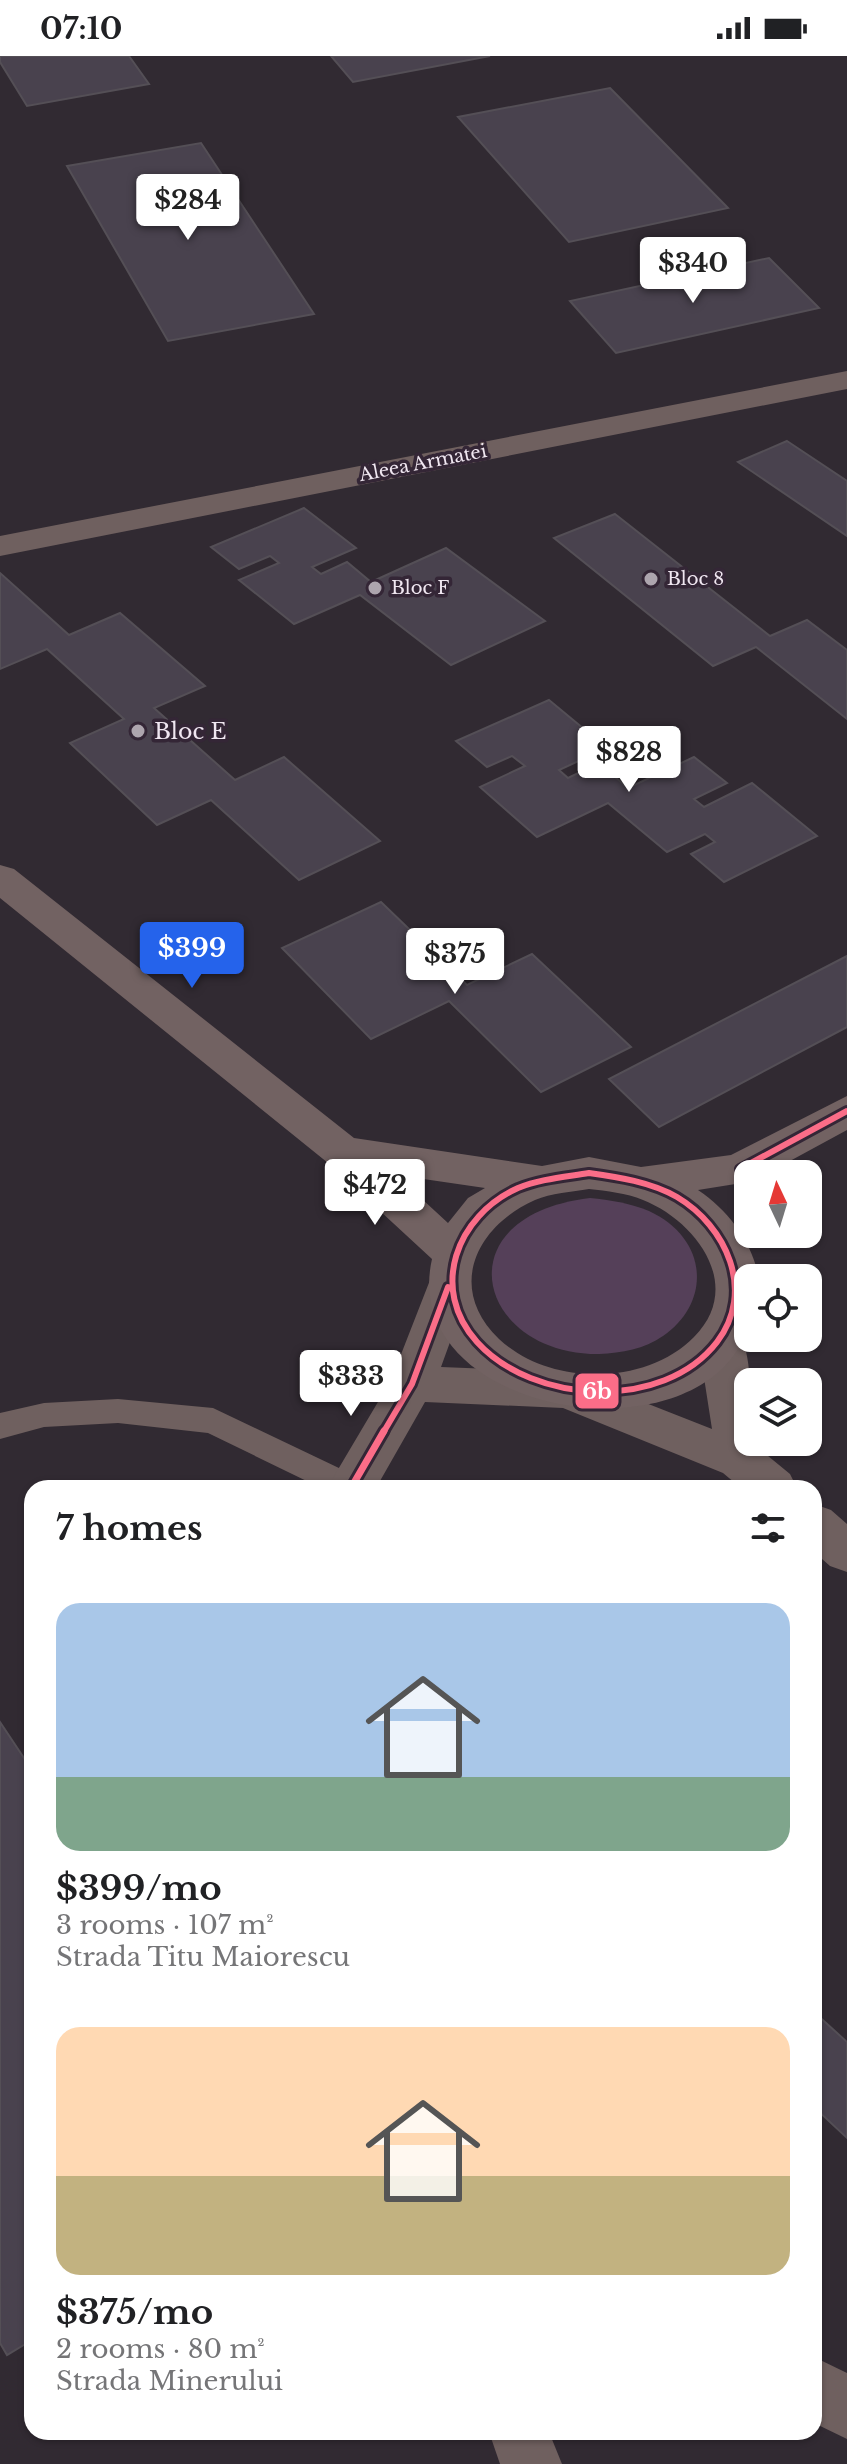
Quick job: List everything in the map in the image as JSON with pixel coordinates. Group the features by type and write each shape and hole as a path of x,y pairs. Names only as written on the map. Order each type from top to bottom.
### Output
{"main road":[{"path":"0,878 343,1152 450,1270 462,1326 494,1361 516,1374 567,1390 619,1392 645,1388 689,1368 721,1339 737,1297 737,1276 731,1254 706,1218 667,1191 643,1182 589,1173 536,1180 512,1189 474,1216 450,1270"},
{"path":"757,1160 847,1111"},
{"path":"343,1152 536,1180"},
{"path":"643,1182 734,1170"},
{"path":"731,1254 734,1226"}],"street":[{"name":"Aleea Armatei","path":"0,546 847,380"},
{"path":"356,1480 412,1384 450,1270"},
{"path":"721,1339 756,1474"},
{"path":"412,1384 567,1390 756,1474"},
{"path":"822,1531 847,1552"},
{"path":"822,2392 847,2409"},
{"path":"522,2440 531,2464"}],"lane":[{"path":"0,1426 44,1415 118,1411 213,1421 335,1480"}],"shaded area":[{"path":"590,1198 620,1202 649,1211 668,1222 692,1252 696,1287 690,1305 663,1336 640,1347 599,1354 557,1348 525,1333 503,1310 492,1283 495,1256 511,1230 542,1210"}],"building":[{"path":"0,56 129,56 149,84 27,106 0,62"},
{"path":"331,56 490,56 353,82"},
{"path":"610,88 728,208 569,242 458,117"},
{"path":"201,143 314,314 168,341 67,166"},
{"path":"769,258 819,308 616,353 570,301"},
{"path":"787,441 847,481 847,536 738,462"},
{"name":"Bloc F","path":"304,508 356,548 312,567 321,574 347,562 371,582 446,548 545,621 451,665 360,595 294,624 239,580 279,563 270,556 239,569 211,547"},
{"name":"Bloc 8","path":"615,514 770,636 807,620 847,650 847,719 756,647 713,666 554,538"},
{"name":"Bloc E","path":"0,573 69,635 120,613 205,686 154,708 235,780 284,757 380,841 299,880 211,800 157,825 70,743 124,719 47,649 0,669"},
{"path":"549,700 607,748 559,770 568,778 599,763 628,788 694,757 727,783 694,799 704,807 752,783 817,836 724,882 691,854 715,842 705,834 667,852 608,803 537,837 480,787 525,766 512,756 487,767 456,741"},
{"path":"381,902 467,985 532,954 631,1047 541,1092 449,1001 371,1039 282,948"},
{"path":"847,956 847,1027 659,1127 609,1079"},
{"path":"0,1722 24,1758 24,2345 7,2355 0,2343"},
{"path":"822,2019 847,2042 847,2138 822,2115"}],"transit line":[{"name":"6b","path":"757,1160 847,1111"},
{"name":"6b","path":"589,1173 623,1179 676,1197 698,1212 715,1231 727,1252 734,1275 735,1298 729,1321 717,1342 697,1361 667,1378 631,1388 594,1391 557,1387 522,1376 491,1358 467,1332 453,1298 451,1269 456,1251 465,1233 482,1212 504,1196 529,1184 589,1173"},
{"name":"6b","path":"356,1480 412,1384 448,1287"}],"place":[{"name":"Bloc 8","path":"651,579"},
{"name":"Bloc F","path":"375,588"},
{"name":"Bloc E","path":"138,731"}]}
